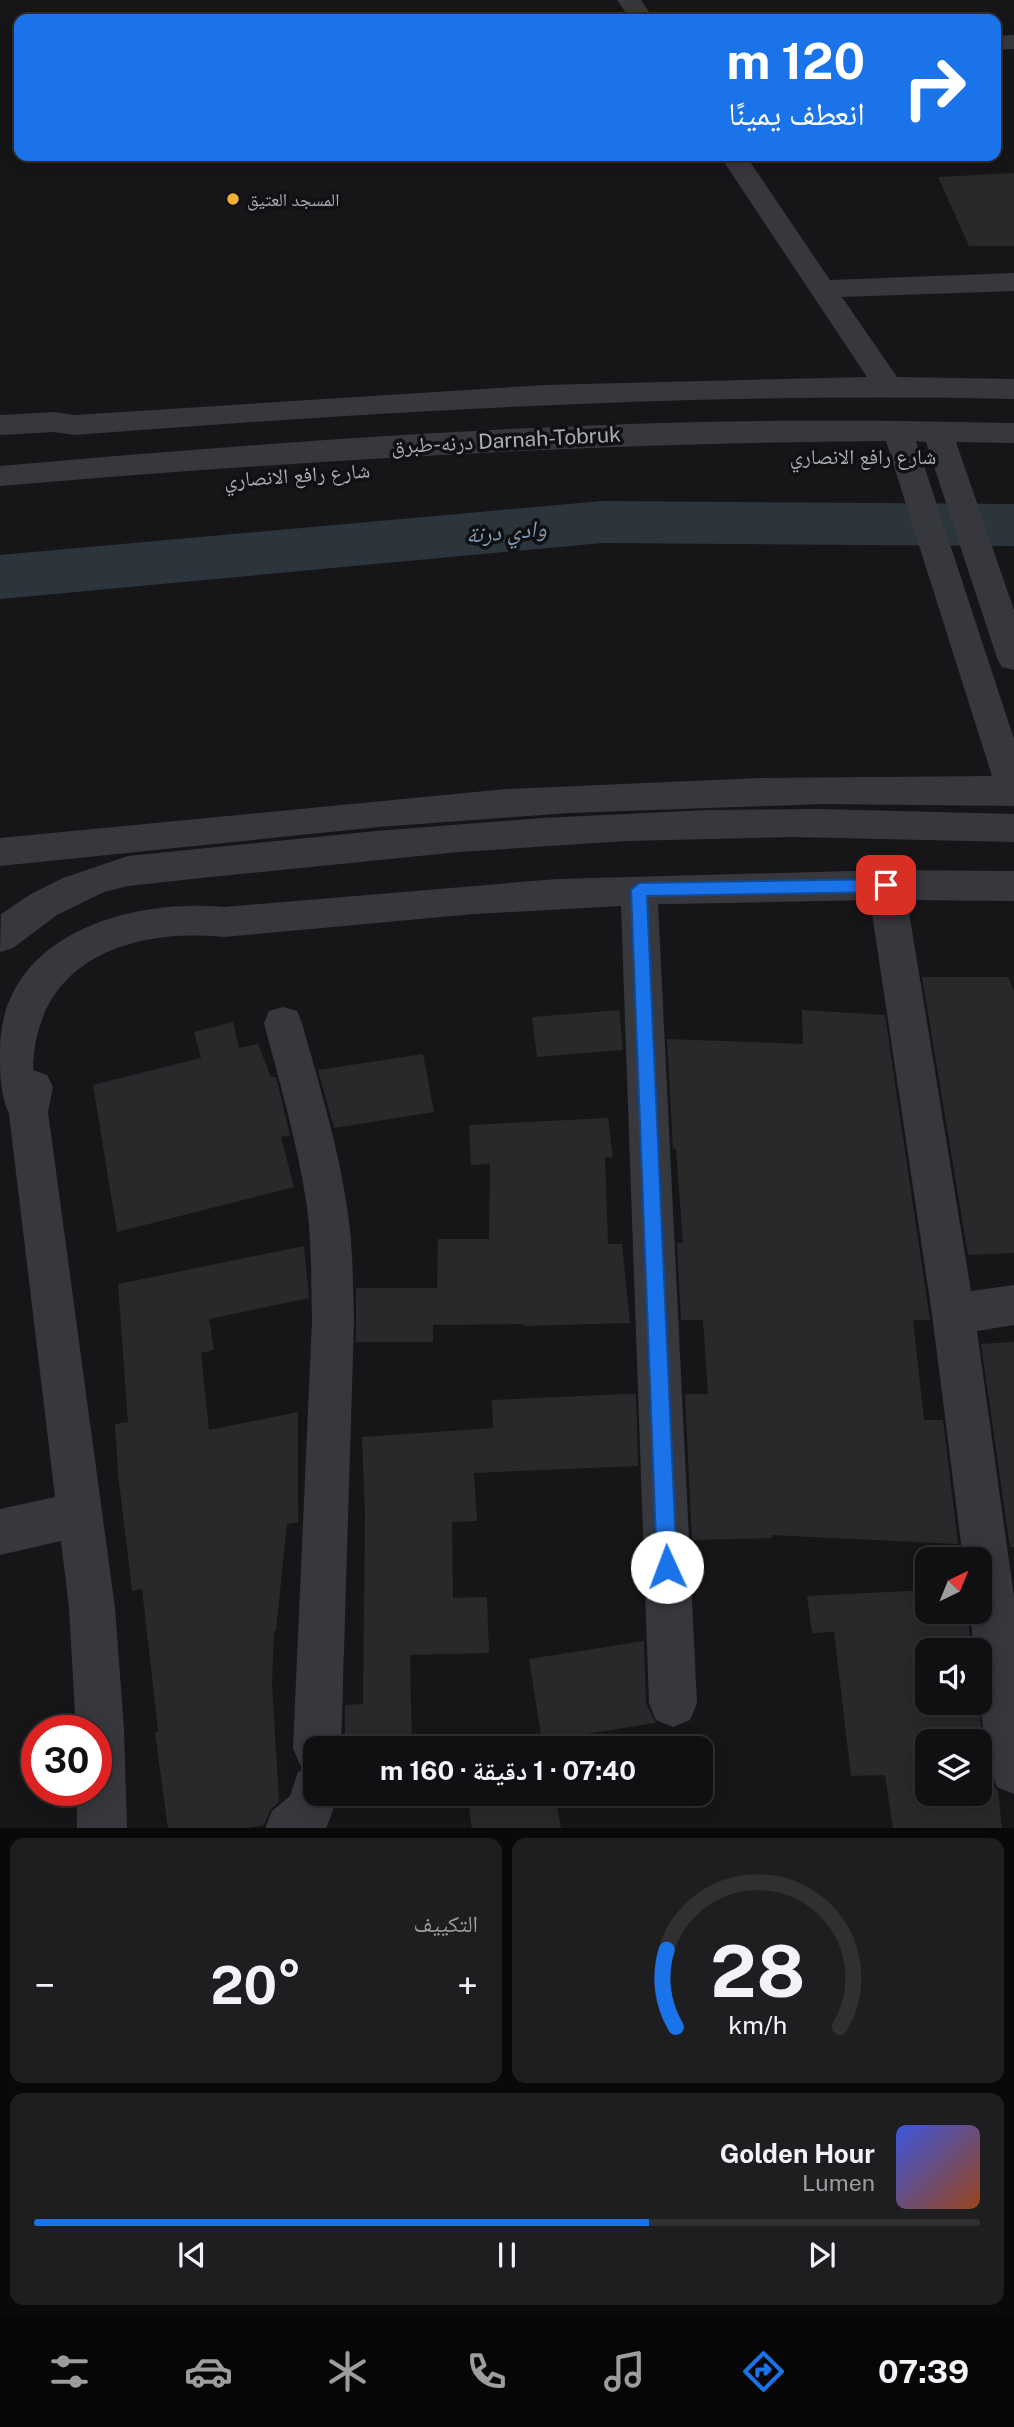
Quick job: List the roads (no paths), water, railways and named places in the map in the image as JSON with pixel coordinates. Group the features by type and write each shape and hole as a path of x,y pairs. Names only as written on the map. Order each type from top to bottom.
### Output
{"street":[{"path":"736,161 889,388"},
{"path":"822,289 1014,282"},
{"path":"0,425 46,422 74,425 516,394 682,387 1014,389"},
{"path":"0,438 52,433 74,425"},
{"name":"درنه-طبرق Darnah-Tobruk","path":"0,476 277,452 700,432 906,456"},
{"path":"1014,433 946,456 1014,658"},
{"name":"شارع رافع الانصاري","path":"0,497 448,466 710,456 1014,457"},
{"path":"0,852 381,813 627,796 1011,783 906,456"},
{"path":"6,926 65,891 95,878 128,871 399,843 533,833 790,823 1014,828"},
{"path":"886,885 953,1314 1014,1770"},
{"path":"102,1828 96,1662 81,1514 28,1112 37,1037 47,1014 75,976 110,952 130,944 195,936 224,922 464,900 639,890 886,885 1014,886"},
{"path":"639,890 673,1703"},
{"path":"283,1023 316,1150 332,1260 333,1321 317,1736"},
{"path":"953,1314 1014,1305"},
{"path":"0,1532 81,1514"},
{"path":"292,1828 304,1821 312,1806"}],"waterway":[{"name":"وادي درنة","path":"0,577 602,522 1014,525"}],"place":[{"name":"المسجد العتيق","path":"233,199"}]}
